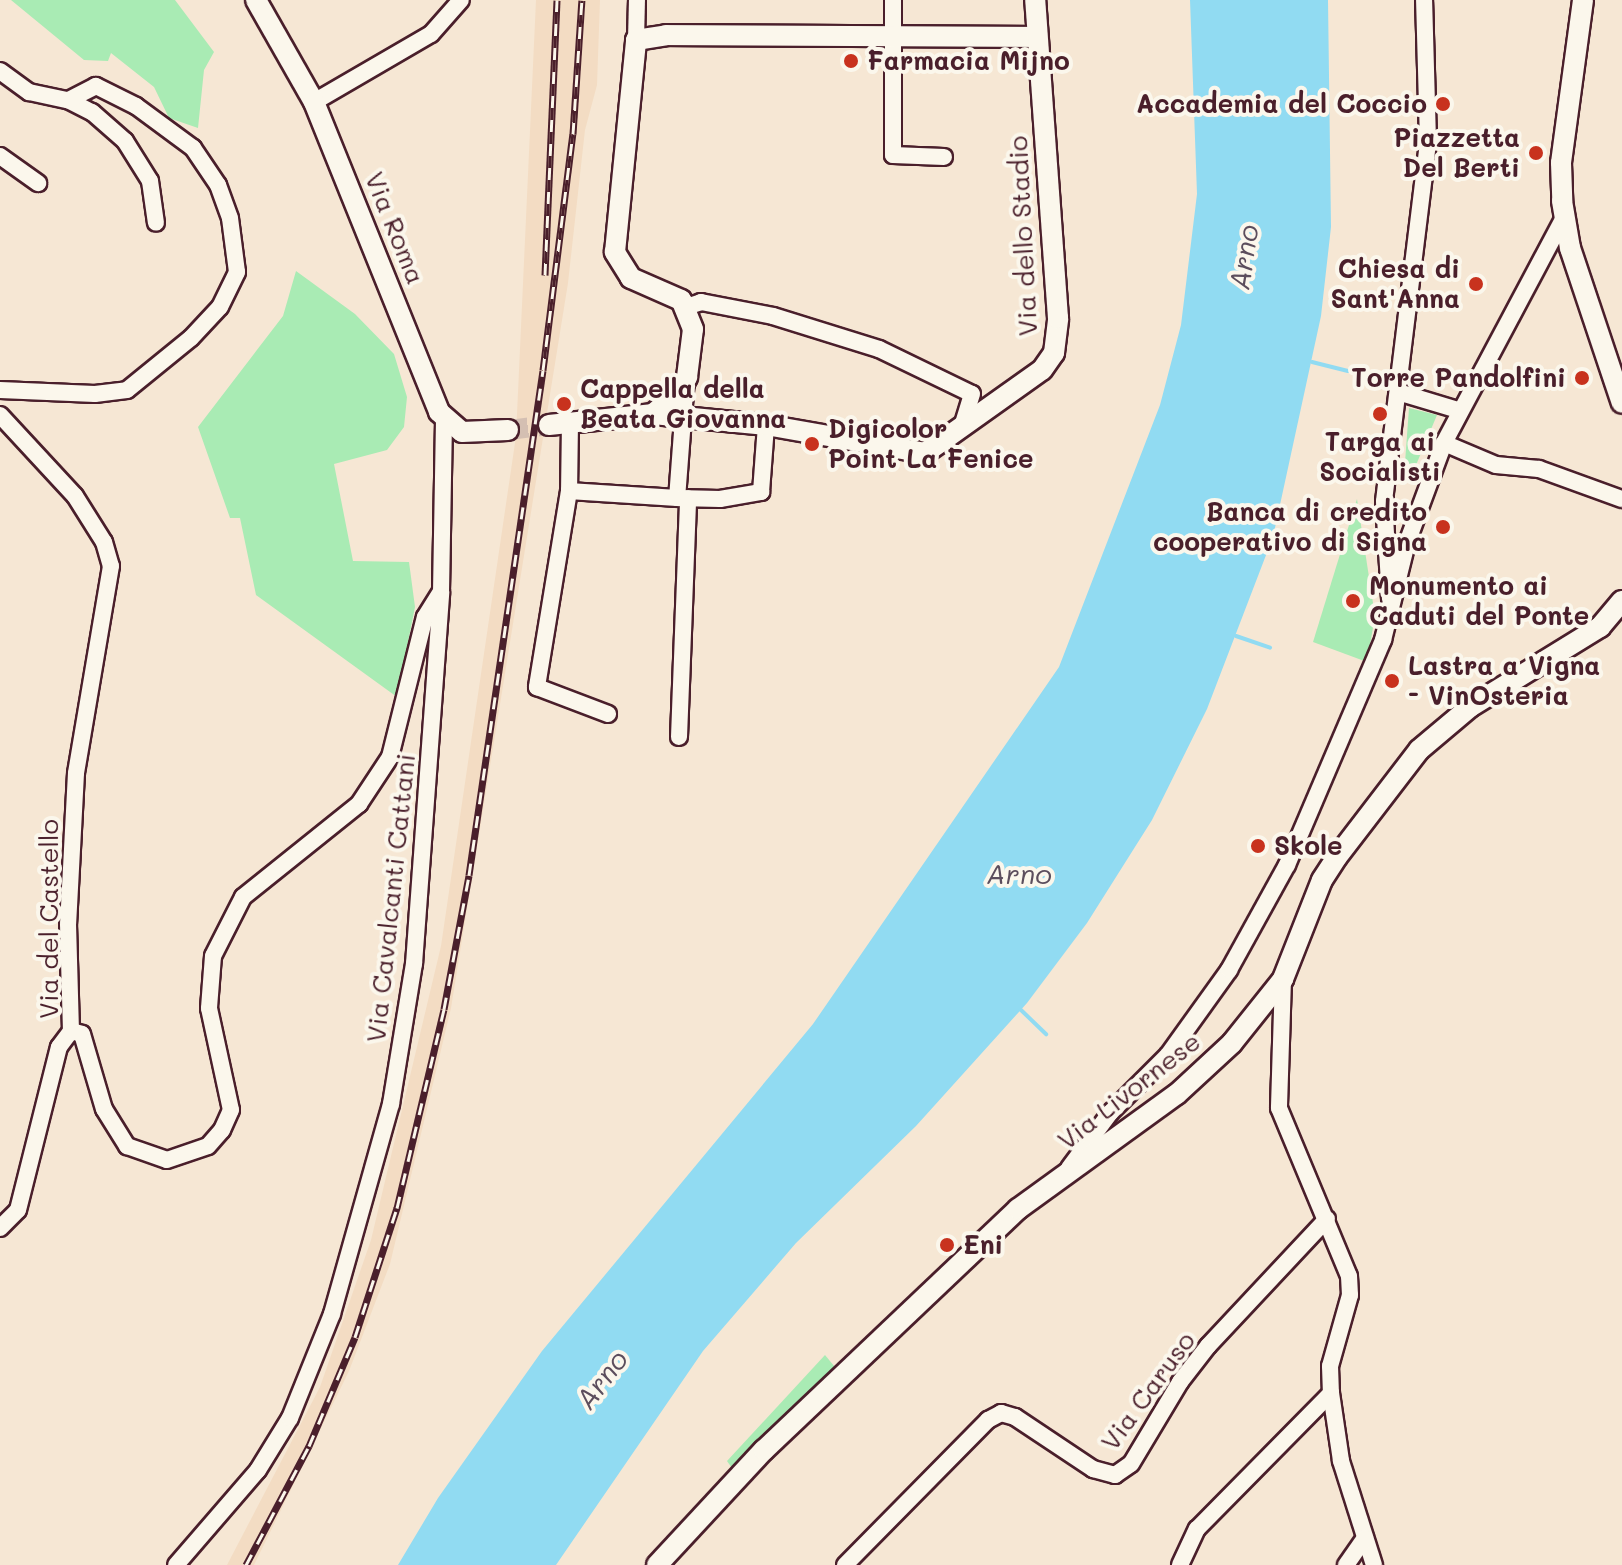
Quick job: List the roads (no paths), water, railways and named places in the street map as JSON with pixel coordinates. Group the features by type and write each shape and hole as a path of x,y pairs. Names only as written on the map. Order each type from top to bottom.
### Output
{"main road":[{"name":"Via Roma","path":"256,0 314,102 444,420"},
{"name":"Via dello Stadio","path":"766,425 925,453 1042,370 1058,341 1035,0"},
{"path":"1583,0 1561,163 1564,217 1622,403"},
{"path":"653,414 680,391 687,377 693,329 686,307 672,295 644,285 621,267 614,239 636,40 666,35 1036,37"},
{"path":"560,423 653,414 766,425"},
{"path":"444,420 468,433 508,430"},
{"name":"Via Livornese","path":"657,1565 764,1450 1018,1209 1177,1094 1232,1043 1283,979 1322,880 1419,750 1470,707 1600,627 1622,601"}],"street":[{"path":"314,102 431,34 461,0"},
{"path":"636,40 637,0"},
{"path":"893,0 893,155 944,157"},
{"path":"1391,616 1384,501 1428,141 1424,0"},
{"path":"0,71 29,92 68,100 92,112 125,141 150,181 156,223"},
{"path":"0,390 95,394 127,390 191,338 220,307 237,272 230,218 218,185 193,148 136,106 96,86 68,100"},
{"path":"0,156 38,183"},
{"path":"1063,1175 1110,1113 1168,1055 1229,970 1305,829 1391,616 1407,543 1444,443 1458,410 1564,217"},
{"path":"686,307 701,302 773,316 879,349 972,394 962,426"},
{"path":"679,737 687,377"},
{"path":"1398,392 1458,410"},
{"name":"Via del Castello","path":"0,415 75,496 104,542 111,566 76,773 68,924 71,1031 82,1034 104,1109 127,1146 157,1158 189,1156 222,1130 231,1110 209,1008 213,956 243,897 359,804 390,757 425,617 441,592"},
{"name":"Via Cavalcanti Cattani","path":"176,1565 258,1470 290,1418 332,1314 367,1201 391,1104 414,964 441,592 444,420"},
{"path":"560,423 569,491 537,687 608,714"},
{"path":"569,491 682,498 761,492 766,425"},
{"path":"1444,443 1496,465 1539,469 1622,499"},
{"path":"1283,979 1279,1108 1341,1248 1350,1295 1333,1349 1331,1393 1341,1461 1374,1565"},
{"path":"0,1228 18,1210 59,1047 71,1031"},
{"name":"Via Caruso","path":"845,1565 988,1420 1001,1413 1015,1417 1093,1469 1115,1475 1131,1464 1180,1382 1208,1346 1327,1219"},
{"path":"1180,1565 1197,1529 1331,1393"},
{"path":"1346,1565 1365,1538"}],"water":[{"name":"Arno","path":"1190,0 1328,0 1331,227 1321,316 1273,537 1207,709 1152,820 1087,923 1027,1003 916,1126 796,1243 703,1351 556,1565 398,1565 438,1498 542,1351 813,1024 1059,667 1160,405 1181,325 1197,194"}],"waterway":[{"path":"1312,362 1348,371"},
{"path":"1236,636 1270,648"},
{"path":"1021,1010 1046,1034"}],"tunnel":[{"path":"508,430 549,425"}],"railway":[{"path":"545,275 557,0"},
{"path":"246,1565 309,1446 355,1337 397,1208 444,1009 469,875 543,370 573,134 582,0"}],"place":[{"name":"Farmacia Mijno","path":"851,61"},
{"name":"Accademia del Coccio","path":"1443,104"},
{"name":"Piazzetta Del Berti","path":"1536,153"},
{"name":"Chiesa di Sant'Anna","path":"1476,284"},
{"name":"Torre Pandolfini","path":"1582,378"},
{"name":"Cappella della Beata Giovanna","path":"564,404"},
{"name":"Targa ai Socialisti","path":"1380,414"},
{"name":"Digicolor Point La Fenice","path":"812,444"},
{"name":"Banca di credito cooperativo di Signa","path":"1443,527"},
{"name":"Monumento ai Caduti del Ponte","path":"1353,601"},
{"name":"Lastra a Vigna - VinOsteria","path":"1392,681"},
{"name":"Skole","path":"1258,846"},
{"name":"Eni","path":"947,1245"}]}
